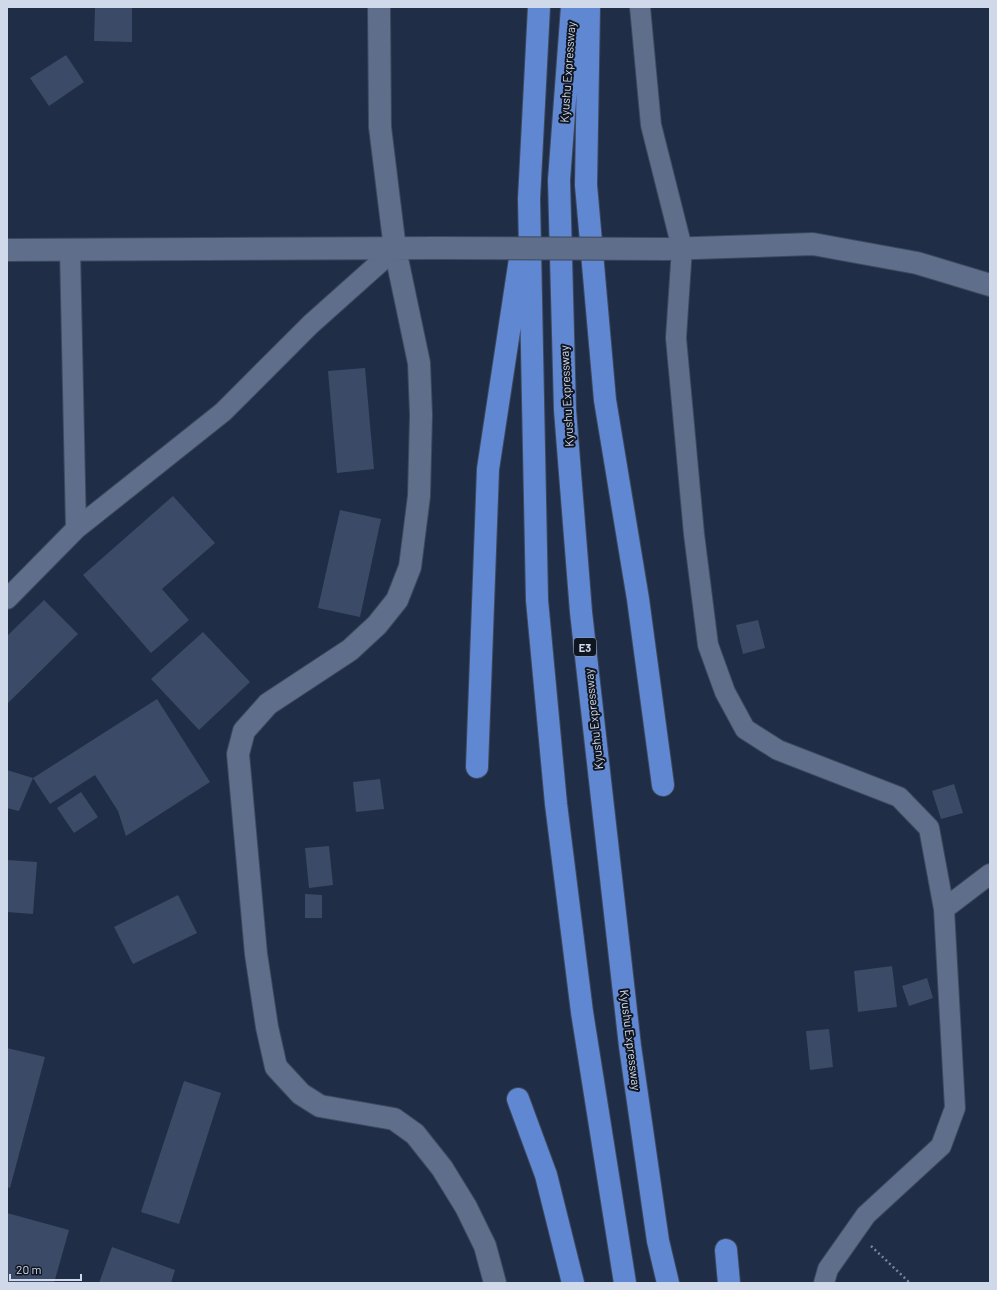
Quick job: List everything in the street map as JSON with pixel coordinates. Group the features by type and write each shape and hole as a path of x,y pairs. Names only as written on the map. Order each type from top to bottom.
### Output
{"highway":[{"path":"539,7 529,199 538,608 556,804 581,1004 626,1283"},
{"name":"Kyushu Expressway","path":"572,7 559,180 565,410 581,612 630,1046 658,1241 668,1283"},
{"path":"589,7 586,184 606,400 638,599 663,785"},
{"path":"477,767 488,469 529,199"},
{"path":"518,1099 546,1175 573,1283"},
{"path":"726,1250 729,1283"}],"street":[{"path":"379,7 380,127 395,249 419,363 421,415 419,496 410,567 397,600 376,625 350,650 268,704 244,731 238,754 256,954 267,1027 276,1067 301,1094 320,1106 394,1118 415,1134 442,1168 466,1206 484,1246 495,1283"},
{"path":"640,7 651,125 674,249 676,338 694,534 708,645 725,692 745,729 778,750 899,797 929,828 944,909 955,1108 941,1146 866,1215 828,1269 824,1283"},
{"path":"7,250 438,248 674,249 813,244 917,264 990,285"},
{"path":"7,599 76,529 223,412 311,324 395,249"},
{"path":"70,250 76,529"},
{"path":"944,909 990,874"}],"path":[{"path":"854,1231 910,1283"}],"building":[{"path":"95,7 132,7 132,42 94,41"},
{"path":"66,55 84,82 49,106 30,78"},
{"path":"365,368 374,469 337,473 328,371"},
{"path":"173,496 215,543 162,589 189,620 151,653 83,575"},
{"path":"340,510 381,519 360,617 318,608"},
{"path":"44,600 78,634 7,704 7,636"},
{"path":"758,620 765,648 743,654 736,625"},
{"path":"203,632 250,682 199,730 151,679"},
{"path":"157,699 210,782 126,836 118,811 95,775 50,804 33,778"},
{"path":"7,770 33,778 19,811 7,808"},
{"path":"380,779 384,809 356,812 353,782"},
{"path":"954,784 963,813 941,819 932,791"},
{"path":"81,792 98,817 74,833 57,808"},
{"path":"329,846 333,885 309,888 305,848"},
{"path":"7,860 37,862 33,914 7,912"},
{"path":"305,894 322,895 322,918 305,918"},
{"path":"178,895 197,933 133,964 114,927"},
{"path":"892,966 897,1007 858,1012 854,971"},
{"path":"927,978 933,998 909,1006 902,986"},
{"path":"829,1029 833,1067 810,1070 806,1031"},
{"path":"7,1048 45,1057 10,1188 7,1187"},
{"path":"184,1081 221,1093 179,1224 141,1212"},
{"path":"7,1213 69,1230 54,1283 7,1283"},
{"path":"112,1247 175,1270 171,1283 99,1283"}]}
